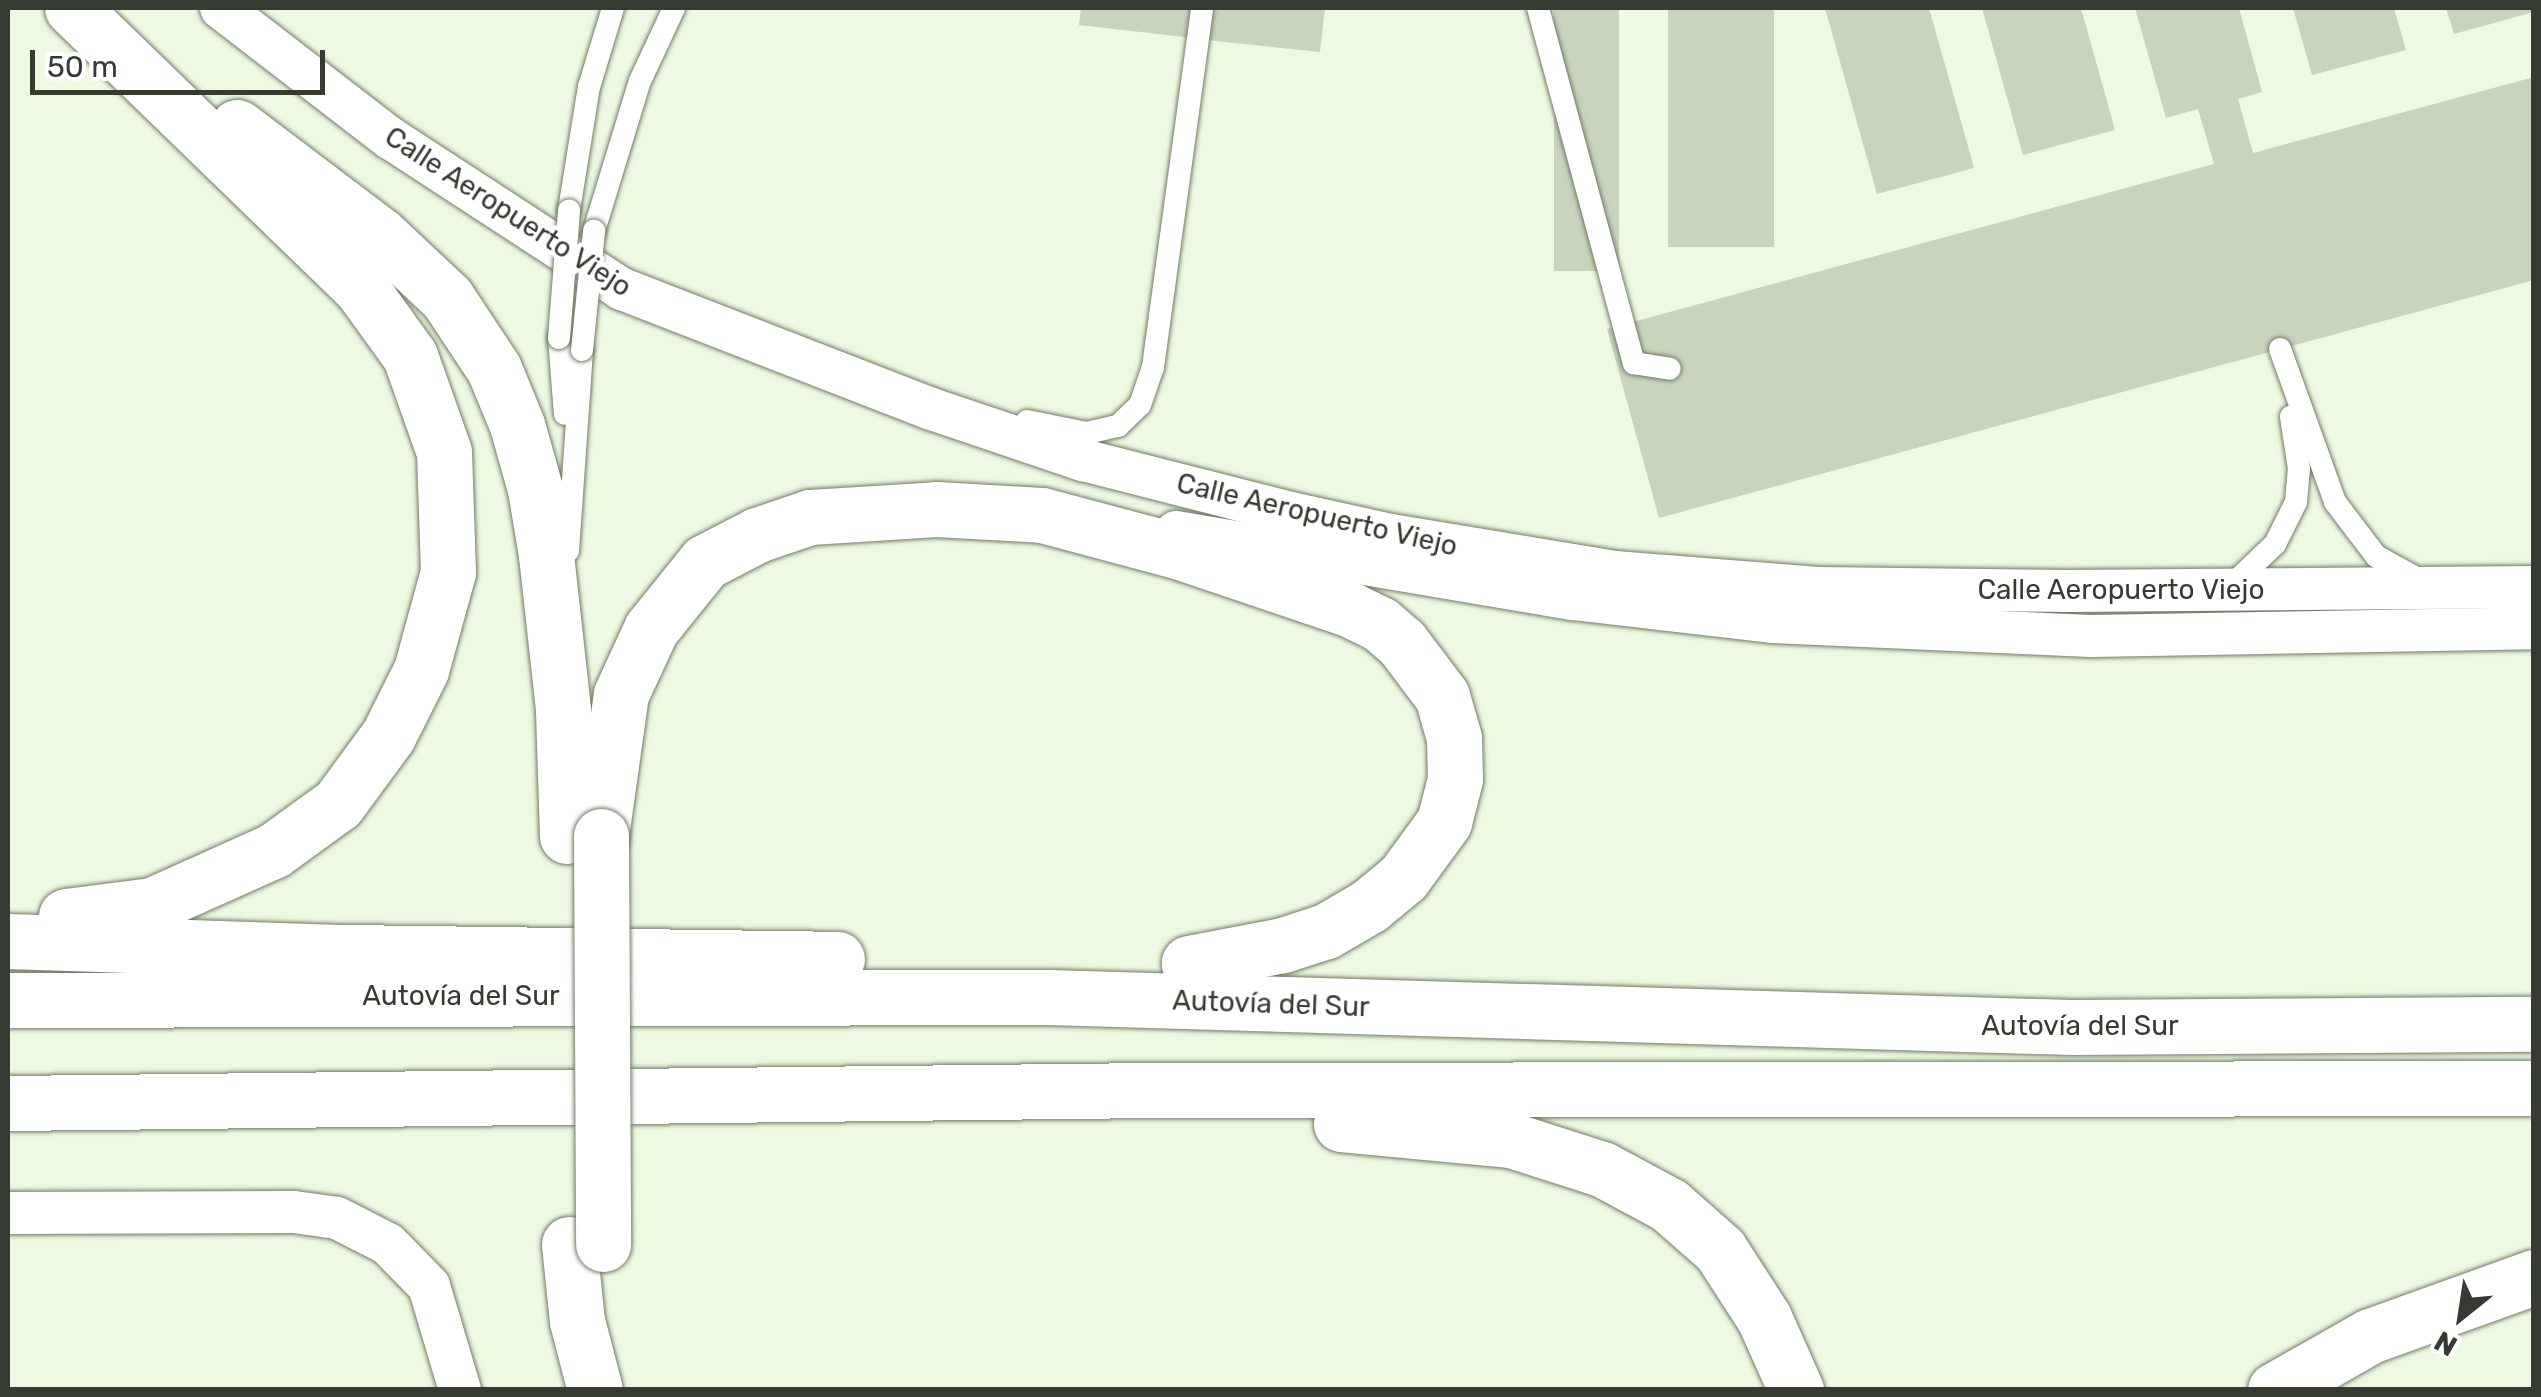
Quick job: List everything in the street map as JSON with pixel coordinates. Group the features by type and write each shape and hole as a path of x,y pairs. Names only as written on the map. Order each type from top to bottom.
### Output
{"highway":[{"path":"75,8 380,235 447,298 494,369 517,425 543,538 563,710 584,836 586,1244 577,1321 595,1390"},
{"path":"8,924 152,906 273,851 338,804 388,736 421,670 448,572 444,452 410,356 361,288 75,8"},
{"path":"584,836 621,694 651,629 705,562 757,535 810,517 936,509 1042,515 1180,552 1351,610 1380,624 1402,643 1442,696 1456,755 1451,796 1438,834 1403,878 1369,906 1326,932 1189,964"},
{"path":"8,941 347,952 1189,964 1355,971 1463,1010"},
{"name":"Autovía del Sur","path":"8,1000 1048,997 2072,1027 2534,1024"},
{"path":"8,1103 1162,1090 2534,1088"},
{"path":"1162,1090 1285,1122 1396,1126 1510,1140 1602,1169 1669,1204 1720,1250 1764,1318 1796,1390"},
{"path":"586,1244 626,1390"},
{"path":"2275,1390 2370,1336 2534,1279"}],"street":[{"path":"188,8 428,187 630,315 784,381 1078,480 1506,587"},
{"name":"Calle Aeropuerto Viejo","path":"221,8 390,138 622,289 757,344 1083,460 1291,513 1510,557 1615,572 1818,588 2534,587"},
{"name":"Calle Aeropuerto Viejo","path":"1042,515 1212,537 1506,587 1698,614 1920,631 2110,636 2534,628"},
{"path":"8,1214 294,1212 337,1218 388,1244 429,1286 460,1390"},
{"path":"2329,1390 2370,1336"}],"lane":[{"path":"570,472 559,338 568,210 589,87 613,8"},
{"path":"563,710 570,472 594,230 640,81 674,8"},
{"path":"757,344 1050,428 1087,433 1118,426 1140,405 1153,367 1202,8"},
{"path":"1538,8 1634,363 1670,369"},
{"path":"2225,590 2276,544 2300,488 2280,349 2327,487 2354,532 2388,566 2453,590"}],"building":[{"path":"1081,8 1197,8 1193,38 1079,25"},
{"path":"1210,8 1325,8 1320,52 1207,40"},
{"path":"1554,8 1619,8 1619,271 1554,271"},
{"path":"1668,8 1774,8 1774,247 1668,247"},
{"path":"1825,8 1929,8 1974,168 1877,194"},
{"path":"1982,8 2081,8 2115,130 2023,155"},
{"path":"2135,8 2239,8 2262,92 2238,99 2253,153 2534,77 2534,280 1659,518 1607,329 2214,164 2198,109 2166,118"},
{"path":"2293,8 2394,8 2406,50 2312,75"},
{"path":"2446,8 2534,8 2534,12 2454,34"}]}
